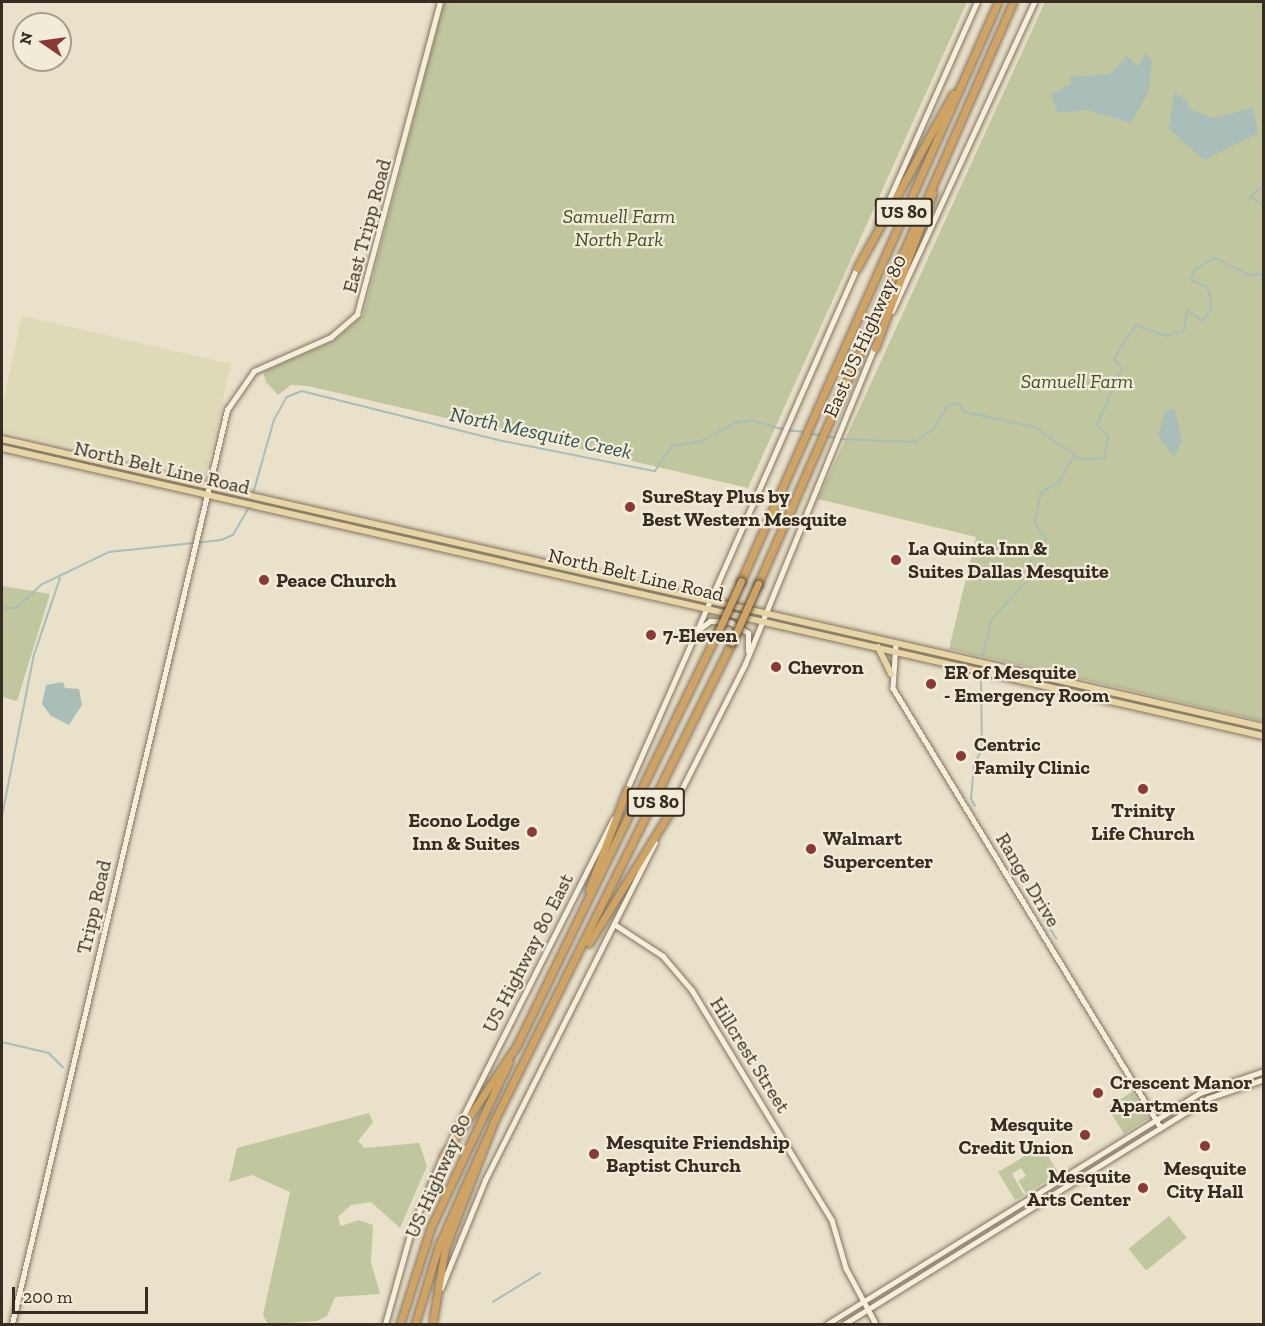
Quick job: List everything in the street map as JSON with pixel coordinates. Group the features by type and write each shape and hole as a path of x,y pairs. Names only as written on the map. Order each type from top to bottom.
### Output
{"highway":[{"name":"US 80","path":"517,1045 717,634 998,2"},
{"name":"US 80","path":"494,1121 732,642 1013,2"},
{"path":"857,268 887,221 991,19"},
{"path":"874,348 956,128"},
{"path":"585,907 627,789"},
{"path":"576,959 671,810"},
{"path":"442,1156 517,1045"},
{"name":"US Highway 80","path":"400,1324 431,1227 517,1045"},
{"path":"432,1322 445,1248 494,1121"},
{"name":"US Highway 80","path":"415,1324 448,1221 494,1121"}],"main road":[{"name":"East US Highway 80","path":"709,599 977,2"},
{"name":"East US Highway 80","path":"764,621 874,348 1034,2"},
{"name":"North Belt Line Road","path":"2,439 475,545 1263,727"},
{"path":"30,455 32,446"},
{"name":"North Belt Line Road","path":"2,448 206,496 895,650 1263,736"},
{"path":"475,545 476,555"},
{"path":"476,555 483,547"},
{"path":"546,572 549,563"},
{"name":"US Highway 80 East","path":"385,1324 412,1227 442,1156 627,789 709,599"},
{"path":"694,635 716,620 743,628 749,637 745,664"},
{"path":"432,1322 462,1230 745,664 764,621"},
{"path":"833,637 836,629"},
{"path":"878,647 891,674"},
{"path":"1057,688 1058,680"},
{"path":"827,1324 1216,1084 1263,1071"},
{"path":"844,1324 1222,1091 1263,1079"}],"street":[{"name":"East Tripp Road","path":"206,496 227,410 238,387 254,371 331,337 357,314 440,2"},
{"name":"Tripp Road","path":"12,1324 206,496"},
{"path":"891,674 896,643"},
{"name":"Range Drive","path":"891,674 911,719 1161,1128"},
{"name":"Hillcrest Street","path":"614,924 663,956 692,990 832,1220 863,1302 876,1324"}],"shaded area":[{"path":"22,316 231,364 205,477 2,431 2,407"}],"green space":[{"name":"Samuell Farm North Park","path":"444,2 967,2 748,488 308,386 291,385 278,395 266,382 263,372 333,341 363,315"},
{"name":"Samuell Farm","path":"1045,2 1263,2 1263,721 949,649 976,537 818,499"},
{"path":"2,586 50,594 17,701 2,697"},
{"path":"1132,1092 1148,1118 1124,1134 1107,1107"},
{"path":"369,1113 373,1122 358,1141 364,1148 419,1143 427,1166 400,1228 371,1202 351,1205 338,1217 341,1226 359,1220 373,1225 371,1262 380,1294 335,1297 327,1316 317,1321 268,1324 263,1315 290,1192 252,1175 229,1182 237,1148"},
{"path":"1042,1146 1059,1174 1026,1193 1018,1181 1026,1176 1021,1168 1012,1174 1024,1195 1015,1200 998,1172"},
{"path":"1169,1216 1187,1238 1146,1270 1129,1249"}],"water":[{"path":"1145,53 1152,59 1149,91 1131,123 1088,110 1058,113 1051,95 1072,83 1069,77 1110,74 1127,56 1138,66"},
{"path":"1174,93 1186,99 1190,109 1213,118 1253,108 1258,133 1204,160 1169,129"},
{"path":"1175,409 1182,442 1174,457 1158,436 1165,411"},
{"path":"63,682 65,688 79,689 82,705 69,725 51,716 42,704 46,685"}],"waterway":[{"name":"North Mesquite Creek","path":"1264,185 1251,197 1264,206"},
{"name":"North Mesquite Creek","path":"840,439 915,442 934,428 949,405 960,404 965,412 1035,427 1081,459 1105,458 1108,436 1097,425 1122,369 1114,359 1136,325 1166,336 1184,331 1187,310 1203,321 1211,309 1210,296 1207,287 1191,281 1194,270 1215,258 1250,275 1264,274"},
{"name":"North Mesquite Creek","path":"253,494 274,420 287,397 302,391 503,441 655,471 672,446 702,441 734,423 751,420 782,429"},
{"name":"North Mesquite Creek","path":"787,430 803,432"},
{"name":"North Mesquite Creek","path":"811,434 821,435"},
{"name":"North Mesquite Creek","path":"825,436 836,438"},
{"path":"983,656 991,620 1032,576 1030,555 1046,540 1035,523 1041,493 1059,482 1073,457"},
{"name":"North Mesquite Creek","path":"2,608 17,608 41,585 109,552 221,540 233,535 249,507"},
{"path":"2,816 34,655 60,578"},
{"path":"975,806 971,799 974,764 982,750 981,676"},
{"path":"1035,904 1057,939"},
{"path":"2,1042 49,1053 63,1067"},
{"path":"493,1302 540,1273"}],"place":[{"name":"SureStay Plus by Best Western Mesquite","path":"630,507"},
{"name":"La Quinta Inn & Suites Dallas Mesquite","path":"896,560"},
{"name":"Peace Church","path":"264,580"},
{"name":"7-Eleven","path":"651,635"},
{"name":"Chevron","path":"776,667"},
{"name":"ER of Mesquite - Emergency Room","path":"931,684"},
{"name":"Centric Family Clinic","path":"961,756"},
{"name":"Trinity Life Church","path":"1143,789"},
{"name":"Econo Lodge Inn & Suites","path":"532,832"},
{"name":"Walmart Supercenter","path":"811,849"},
{"name":"Crescent Manor Apartments","path":"1098,1093"},
{"name":"Mesquite Credit Union","path":"1085,1135"},
{"name":"Mesquite City Hall","path":"1205,1146"},
{"name":"Mesquite Friendship Baptist Church","path":"594,1154"},
{"name":"Mesquite Arts Center","path":"1143,1188"}]}
